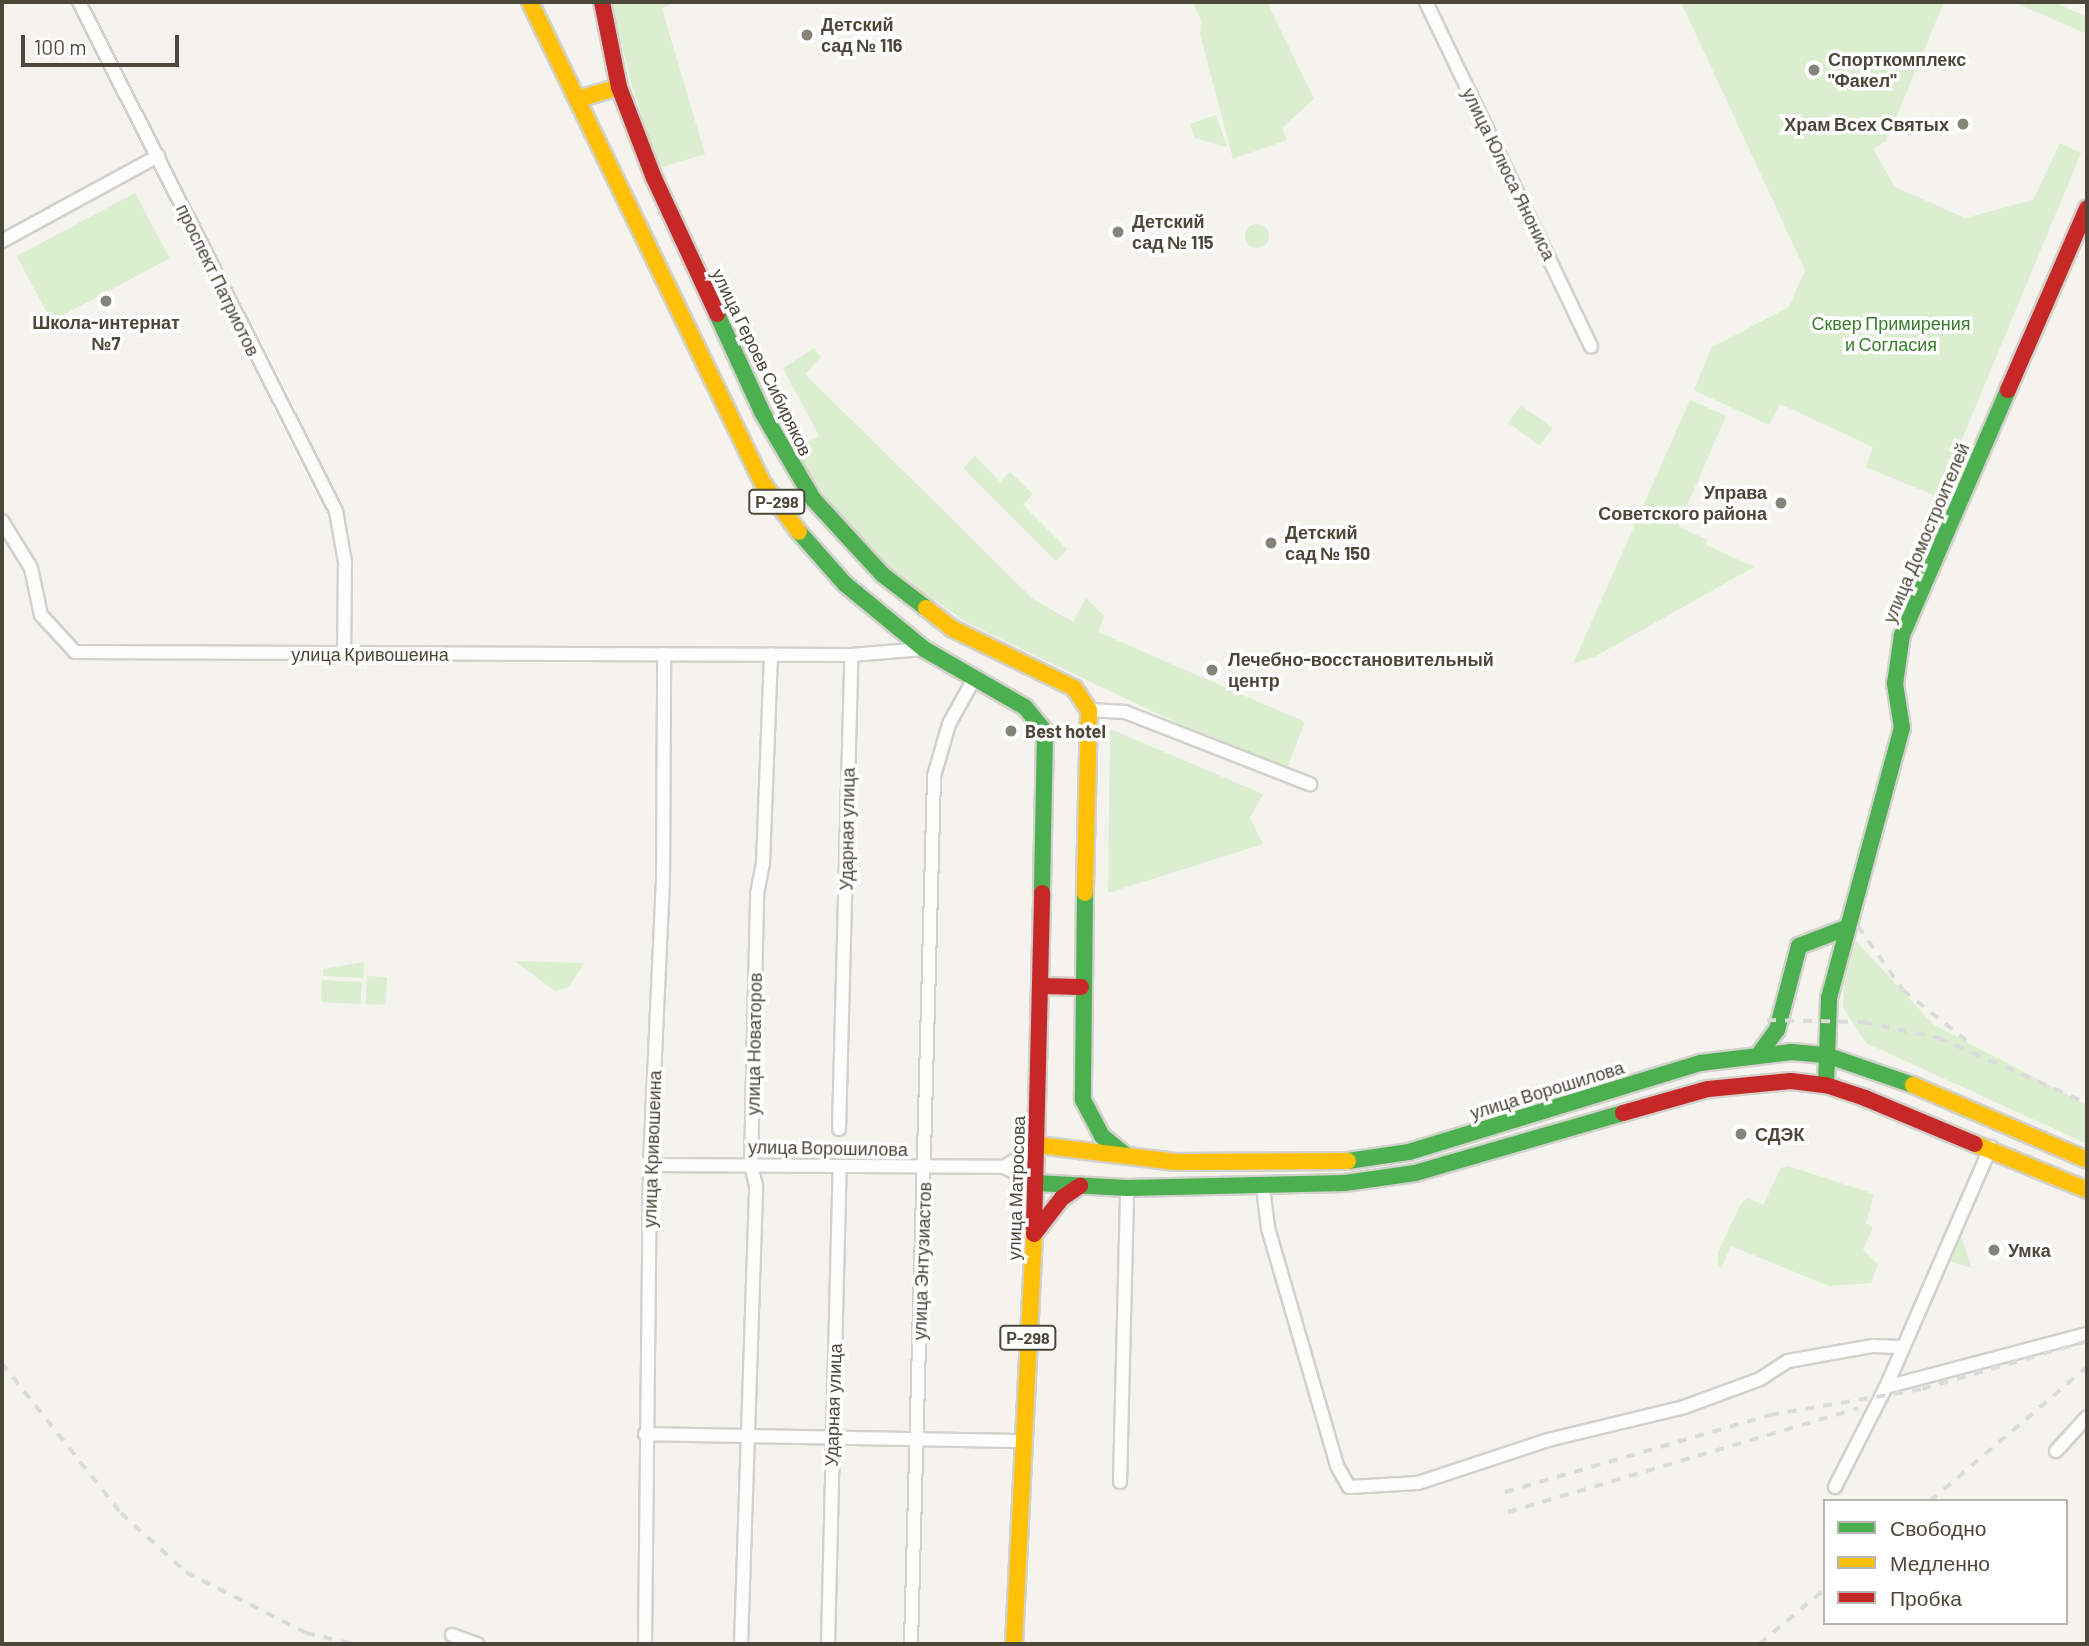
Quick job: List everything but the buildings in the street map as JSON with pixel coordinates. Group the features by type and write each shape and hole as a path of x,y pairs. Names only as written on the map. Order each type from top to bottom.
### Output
{"main road":[{"name":"Р-298","path":"530,2 762,482 803,538 845,584 924,649 975,677"},
{"name":"улица Героев Сибиряков","path":"603,2 619,88 702,286 785,456 813,499 883,575 953,629 1074,688 1090,710"},
{"path":"578,99 619,88"},
{"name":"улица Домостроителей","path":"1826,1086 1829,998 1902,728 1895,684 1902,635 2087,208"},
{"name":"улица Матросова","path":"975,677 1025,707 1045,732 1038,1145 1014,1644"},
{"path":"1090,710 1081,987 1083,1100 1102,1136 1127,1156"},
{"path":"1760,1053 1777,1030 1799,946 1846,928"},
{"path":"1041,986 1081,987"},
{"name":"улица Ворошилова","path":"1038,1145 1127,1156 1277,1165 1340,1163 1409,1152 1700,1063 1760,1053 1826,1055 1936,1093 2087,1160"},
{"name":"улица Ворошилова","path":"1036,1182 1126,1188 1264,1187 1415,1173 1727,1084 1791,1082 1826,1086 1990,1147 2087,1190"},
{"path":"1034,1234 1062,1198 1080,1185"}],"street":[{"name":"проспект Патриотов","path":"79,2 336,511 345,562 344,655"},
{"name":"улица Юлюса Янониса","path":"1426,2 1591,346"},
{"path":"2,242 158,156"},
{"name":"улица Кривошеина","path":"2,521 31,568 41,615 75,652 851,655 924,649"},
{"name":"улица Кривошеина","path":"645,1644 645,1434 650,1165 663,883 664,654"},
{"name":"улица Новаторов","path":"741,1644 756,1186 751,1165 757,894 763,863 771,654"},
{"name":"Ударная улица","path":"839,1129 851,655"},
{"name":"улица Энтузиастов","path":"911,1644 934,776 949,724 975,677"},
{"path":"1090,710 1125,712 1310,784"},
{"path":"1004,1167 1038,1145"},
{"path":"1835,1487 1886,1387 1990,1147"},
{"name":"улица Ворошилова","path":"650,1165 924,1169 1004,1167 1036,1182"},
{"name":"Ударная улица","path":"828,1644 840,1166"},
{"path":"1264,1187 1268,1228 1337,1466 1349,1487 1418,1483 1548,1440 1684,1407 1760,1378 1788,1361 1872,1346 1902,1347"},
{"path":"1120,1482 1126,1188"},
{"path":"1886,1387 2087,1334"},
{"path":"2056,1451 2087,1417"},
{"path":"645,1434 1023,1441"},
{"path":"453,1635 477,1644"}],"green space":[{"path":"611,2 674,2 662,9 705,154 659,168 632,86"},
{"path":"1193,2 1267,2 1314,99 1282,128 1287,140 1233,159 1200,34 1201,20"},
{"name":"Сквер Примирения и Согласия","path":"1681,2 1944,2 1886,141 1873,149 1895,187 1965,218 2033,200 2060,143 2081,153 1938,497 1866,467 1873,447 1780,404 1769,425 1694,390 1712,347 1789,307 1805,270"},
{"path":"2014,2 2054,2 2087,17 2087,34"},
{"path":"1216,115 1227,147 1195,138 1190,124"},
{"path":"135,193 170,258 51,321 17,256"},
{"path":"1257,224 1265,228 1269,236 1265,244 1257,248 1249,244 1245,236 1249,228"},
{"path":"814,348 821,357 805,374 1033,599 1073,622 1086,598 1104,616 1098,632 1305,722 1287,768 1277,770 966,622 893,571 835,510 793,449 819,436 783,368"},
{"path":"1690,400 1726,416 1678,526 1708,540 1706,545 1754,567 1596,656 1573,664"},
{"path":"1521,405 1553,428 1540,446 1508,423"},
{"path":"975,456 1000,482 1010,472 1033,494 1023,505 1067,549 1056,561 963,468"},
{"path":"1110,729 1263,794 1250,818 1263,844 1108,893"},
{"path":"1856,941 1934,1025 2087,1105 2087,1144 1866,1043 1843,1007 1844,984"},
{"path":"515,961 584,963 569,987 555,991"},
{"path":"364,962 363,978 323,976 323,969"},
{"path":"367,976 387,977 386,1005 366,1004"},
{"path":"322,980 362,982 361,1004 321,1002"},
{"path":"1788,1166 1874,1194 1866,1223 1873,1227 1863,1250 1878,1264 1871,1283 1829,1286 1731,1246 1721,1268 1718,1266 1718,1252 1741,1204 1748,1198 1763,1205 1781,1168"},
{"path":"1960,1234 1972,1268 1948,1261"}],"railway":[{"path":"1858,926 1903,990 1967,1041"},
{"path":"1767,1020 1863,1022 1939,1038 2087,1103"},
{"path":"1505,1492 1770,1415 1922,1389 2087,1341"},
{"path":"2,1363 121,1513 186,1572 306,1633 353,1644"},
{"path":"1932,1499 2087,1367"},
{"path":"1508,1512 1858,1408"},
{"path":"1759,1644 1823,1591"}],"traffic: fast":[{"path":"717,314 762,412 813,499 883,575 926,608"},
{"path":"1826,1085 1829,998 1902,728 1895,684 1902,635 2008,390"},
{"path":"799,532 845,584 924,649 1025,707 1045,732 1042,893"},
{"path":"1085,893 1083,1100 1102,1136 1127,1156"},
{"path":"1760,1053 1777,1030 1799,946 1846,928"},
{"path":"1348,1161 1409,1152 1700,1063 1791,1052 1826,1055 1913,1085"},
{"path":"1036,1183 1127,1188 1345,1183 1415,1173 1623,1113"}],"traffic: slow":[{"path":"530,2 762,482 799,532"},
{"path":"578,99 619,87"},
{"path":"926,608 953,629 1074,688 1089,710 1085,893"},
{"path":"1913,1085 2087,1160"},
{"path":"1975,1144 2087,1190"},
{"path":"1038,1145 1176,1162 1348,1161"},
{"path":"1014,1644 1034,1228"}],"traffic: jam":[{"path":"602,2 619,87 654,178 717,314"},
{"path":"2008,390 2087,208"},
{"path":"1034,1228 1042,893"},
{"path":"1041,986 1081,987"},
{"path":"1623,1113 1708,1089 1791,1081 1826,1085 1865,1098 1975,1144"},
{"path":"1034,1234 1062,1198 1080,1186"}],"place":[{"name":"Детский сад № 116","path":"807,35"},
{"name":"Спорткомплекс \"Факел\"","path":"1814,70"},
{"name":"Храм Всех Святых","path":"1963,124"},
{"name":"Детский сад № 115","path":"1118,232"},
{"name":"Школа-интернат №7","path":"106,301"},
{"name":"Управа Советского района","path":"1781,503"},
{"name":"Детский сад № 150","path":"1271,543"},
{"name":"Лечебно-восстановительный центр","path":"1212,670"},
{"name":"Best hotel","path":"1011,731"},
{"name":"СДЭК","path":"1741,1134"},
{"name":"Умка","path":"1994,1250"}]}
